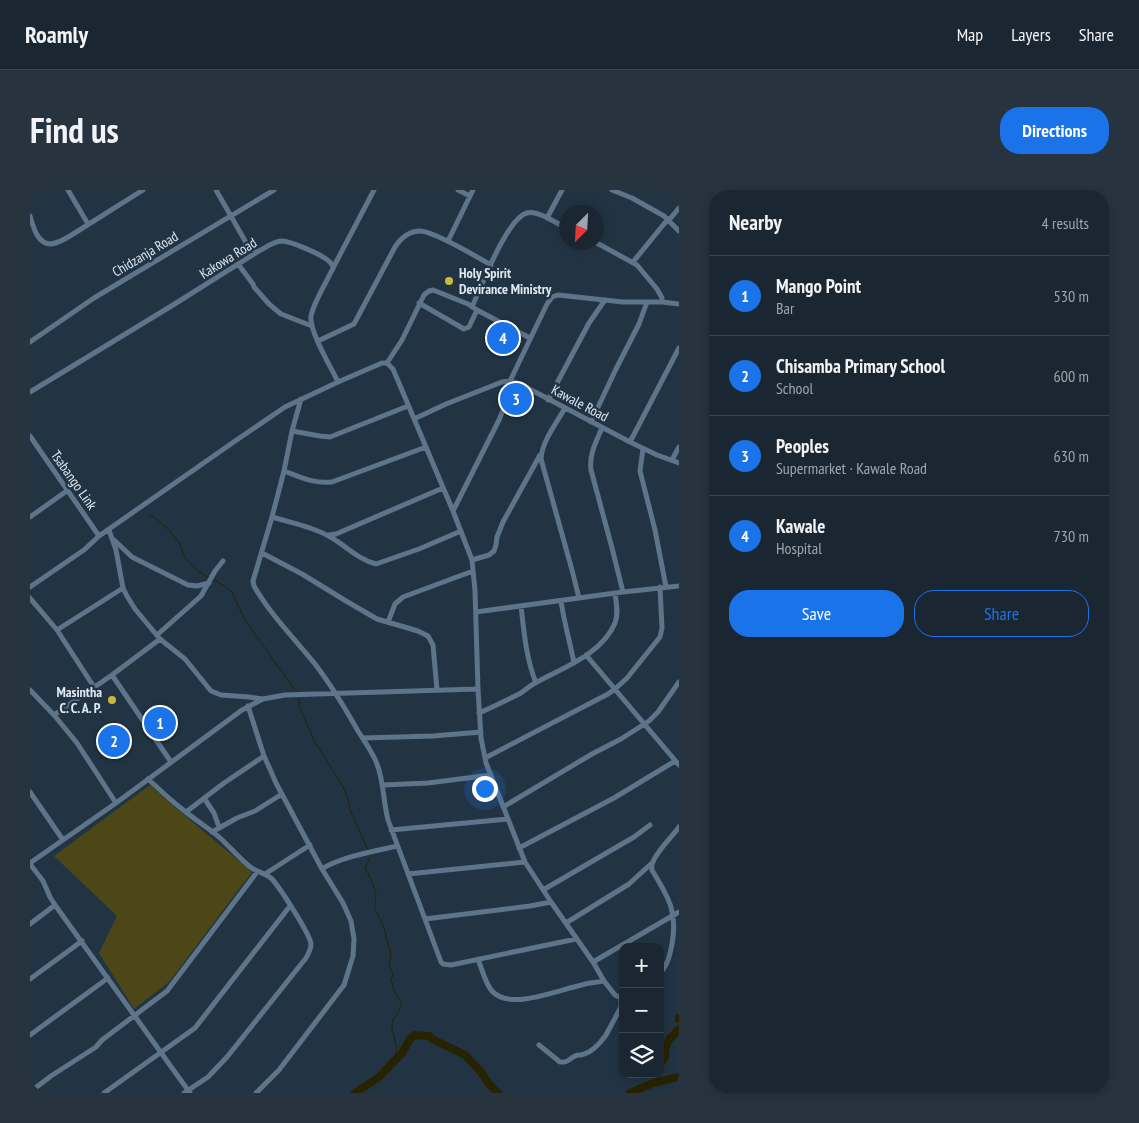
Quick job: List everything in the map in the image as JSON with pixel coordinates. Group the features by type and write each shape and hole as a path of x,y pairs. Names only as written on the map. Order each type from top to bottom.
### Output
{"street":[{"path":"68,190 88,224"},
{"path":"30,216 33,228 39,237 51,244 70,236 136,192 143,190"},
{"path":"216,190 248,246 255,251 259,250"},
{"name":"Chidzanja Road","path":"30,342 94,298 274,190"},
{"path":"338,382 318,341 311,318 333,268 374,190"},
{"path":"458,190 470,196"},
{"path":"448,241 473,190"},
{"path":"547,218 562,190"},
{"path":"612,190 635,200 668,220 679,231"},
{"path":"633,262 679,208"},
{"path":"419,303 464,329 469,327 491,265 504,239 520,216 534,213 559,224"},
{"path":"318,341 354,324 398,241 413,232 422,231 448,241 491,265"},
{"name":"Kakowa Road","path":"30,392 259,250 277,242 292,242 327,260 333,268"},
{"path":"604,247 633,262 640,268 657,289 662,302"},
{"path":"238,264 269,304 281,314 312,326"},
{"path":"387,363 402,340 424,295 433,290 475,308 530,338"},
{"path":"453,511 499,420 507,400 510,381 552,297 558,295 623,302 679,304"},
{"path":"548,400 589,323 604,300"},
{"path":"591,422 639,324 647,302"},
{"path":"630,442 679,348"},
{"path":"30,586 84,550 99,536 285,407 382,363 387,363"},
{"path":"387,363 392,369 414,418 472,560 476,612 480,732 484,758 525,862 604,981 619,997"},
{"path":"414,418 473,393 502,382 510,381"},
{"name":"Kawale Road","path":"510,381 520,384 643,449 679,463"},
{"path":"301,399 272,517 253,581 254,586 273,614 316,666 340,700 376,762 383,784 385,810 391,830 438,956 444,964 451,965 576,939"},
{"path":"292,431 330,437 408,406"},
{"path":"472,560 489,555 494,551 503,522 565,408"},
{"path":"602,428 593,446 590,463 623,592"},
{"name":"Tsabango Link","path":"30,436 99,536"},
{"path":"284,471 315,482 332,482 426,447"},
{"path":"672,460 679,447"},
{"path":"484,758 615,689 660,637 662,632 663,587 655,530 640,471 643,449"},
{"path":"541,453 542,465 579,598"},
{"path":"326,534 336,534 443,488"},
{"path":"30,517 68,490"},
{"path":"272,517 326,534 361,557 376,564 460,532"},
{"path":"108,530 116,550 127,596 158,637 185,660 211,691 221,695 263,699"},
{"path":"111,537 132,557 170,577 193,586 202,586 209,583"},
{"path":"262,552 366,612 428,636 432,641 435,657 437,690"},
{"path":"54,715 112,675 158,637 197,600 223,561"},
{"path":"388,622 395,604 403,597 473,571"},
{"path":"476,612 679,586"},
{"path":"57,630 124,588"},
{"path":"479,714 520,693 536,682 586,655 598,646 615,624 618,612 615,593"},
{"path":"30,598 57,630 94,687"},
{"path":"561,600 564,624 569,636 574,662"},
{"path":"521,606 525,643 536,682"},
{"path":"519,848 677,763 586,655"},
{"path":"112,675 171,762"},
{"path":"503,807 644,725 658,712 679,682"},
{"path":"148,779 232,848 257,872 268,876 290,906 309,938 310,947 308,955 227,1057 208,1077 187,1092 161,1052 55,905 43,881 30,863 116,803 148,779 171,762 248,706 263,699 285,695 478,689"},
{"path":"30,690 77,743 116,803"},
{"path":"248,706 264,756 282,794 352,921 354,940 353,956 341,990 279,1070 256,1093"},
{"path":"363,738 433,736 480,732"},
{"path":"186,812 264,756"},
{"path":"383,784 428,783 491,775"},
{"path":"30,792 63,840"},
{"path":"212,832 237,818 256,811 282,794"},
{"path":"204,798 214,813 219,827"},
{"path":"391,830 508,819"},
{"path":"543,890 634,837 650,825"},
{"path":"566,923 629,884 653,861 678,829"},
{"path":"265,874 310,845"},
{"path":"322,868 346,859 397,846"},
{"path":"653,861 652,870 676,913 671,952 664,968"},
{"path":"408,874 525,862"},
{"path":"30,1092 96,1047 102,1040 161,996 171,986 257,872"},
{"path":"425,919 550,902"},
{"path":"30,924 55,905"},
{"path":"104,1093 194,1028 290,906"},
{"path":"593,962 676,913"},
{"path":"30,978 82,941"},
{"path":"478,959 492,992 505,999 535,997 588,983 604,981"},
{"path":"30,1035 108,978"},
{"path":"539,1045 560,1062 569,1061 576,1056 586,1054 606,1035 619,1010"}],"shaded area":[{"path":"150,785 252,872 169,982 134,1009 99,953 117,916 54,856"}],"waterway":[{"path":"150,515 173,535 191,565 210,578"},
{"path":"214,580 232,592 244,618 294,689"},
{"path":"299,699 300,708 314,740 343,787 350,810 368,850"},
{"path":"370,857 365,869 376,893 375,909 384,928 391,955 389,964 393,975 391,980 401,1003 401,1007 392,1022 397,1050 390,1066"},
{"path":"670,1039 679,1029"},
{"path":"355,1093 379,1077 402,1053 410,1039 415,1035 429,1036 465,1055 498,1093"},
{"path":"664,1058 665,1049 670,1038"},
{"path":"630,1093 653,1083 679,1077"}],"place":[{"name":"Holy Spirit Devirance Ministry","path":"449,281"},
{"name":"Kawale","path":"503,338"},
{"name":"Peoples","path":"516,399"},
{"name":"Masintha C. C. A. P.","path":"112,700"},
{"name":"Mango Point","path":"160,723"},
{"name":"Chisamba Primary School","path":"114,741"}]}
